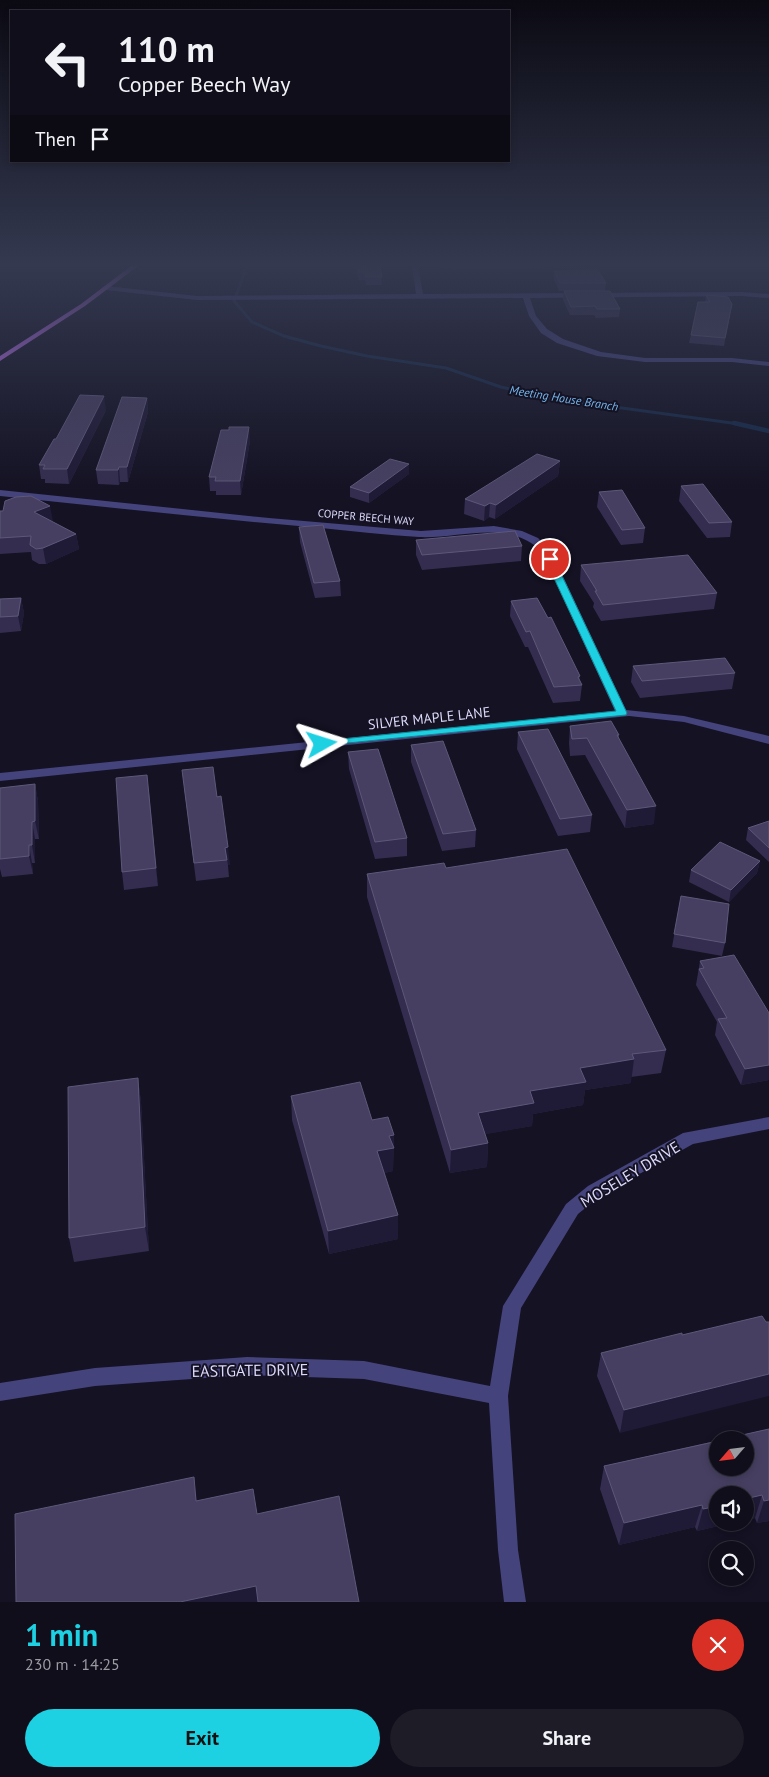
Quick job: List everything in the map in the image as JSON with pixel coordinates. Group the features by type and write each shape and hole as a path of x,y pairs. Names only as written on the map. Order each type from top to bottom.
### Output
{"main road":[{"path":"0,359 28,341"}],"street":[{"path":"560,341 600,354 646,360 732,360 769,364"},
{"name":"COPPER BEECH WAY","path":"0,492 268,521 421,534 494,528 519,533 535,540 546,551 622,713"},
{"name":"SILVER MAPLE LANE","path":"0,777 622,713 684,719 769,740"},
{"name":"MOSELEY DRIVE","path":"515,1602 508,1550 498,1396 512,1306 572,1209 594,1191 689,1138 769,1123"},
{"name":"EASTGATE DRIVE","path":"0,1392 95,1377 247,1366 364,1370 498,1396"}],"building":[{"path":"80,395 104,396 67,469 43,469 45,465 39,465 54,439 56,439"},
{"path":"122,397 147,398 127,467 119,467 118,470 96,470"},
{"path":"229,427 249,427 240,481 215,481 216,477 209,477 221,430 229,430"},
{"path":"537,454 560,461 496,505 490,503 485,506 465,499"},
{"path":"390,459 409,464 369,493 350,487"},
{"path":"703,484 732,522 709,523 681,486"},
{"path":"622,490 645,528 622,530 599,492"},
{"path":"31,496 50,506 34,512 76,534 43,548 36,549 30,545 31,536 0,538 0,511 3,511 5,501 16,497"},
{"path":"323,525 340,581 314,583 299,527"},
{"path":"515,531 522,546 422,555 416,540"},
{"path":"688,555 717,593 603,605 581,565"},
{"path":"21,598 18,616 0,617 0,599"},
{"path":"537,598 548,618 551,617 580,676 578,677 582,685 554,687 530,631 526,632 511,601"},
{"path":"725,658 735,673 642,681 633,666"},
{"path":"611,721 656,806 627,810 587,738 572,739 570,726"},
{"path":"548,729 592,815 560,819 518,732"},
{"path":"443,741 476,830 443,834 411,745"},
{"path":"378,749 407,838 375,842 348,752"},
{"path":"213,767 217,797 221,796 228,847 225,848 227,860 194,863 182,770"},
{"path":"147,775 156,868 122,872 116,778"},
{"path":"35,784 35,821 32,822 32,845 29,845 29,856 0,859 0,788"},
{"path":"769,821 769,848 748,828"},
{"path":"720,842 760,861 731,890 691,870"},
{"path":"567,849 666,1050 632,1054 634,1059 580,1068 586,1082 530,1091 534,1103 478,1113 488,1143 451,1150 367,874 444,863 446,868"},
{"path":"681,896 729,904 725,943 674,934"},
{"path":"734,955 769,1013 769,1065 745,1069 718,1019 727,1018 699,969 704,968 700,961"},
{"path":"138,1078 145,1227 69,1238 68,1087"},
{"path":"360,1082 372,1120 388,1117 394,1135 389,1136 394,1148 377,1151 398,1215 328,1231 291,1096"},
{"path":"762,1316 766,1322 769,1322 769,1374 624,1410 601,1353"},
{"path":"769,1429 769,1500 764,1501 762,1495 754,1497 754,1486 709,1486 709,1508 703,1509 702,1505 624,1523 604,1466 709,1443 709,1476 754,1476 754,1432"},
{"path":"194,1477 196,1501 253,1489 257,1514 339,1496 359,1602 258,1602 256,1586 180,1602 16,1602 15,1514"}],"waterway":[{"name":"Meeting House Branch","path":"302,341 367,356 446,368 501,387 549,398 737,424"},
{"name":"Meeting House Branch","path":"737,424 769,431"}],"route":[{"path":"322,744 622,713 550,559"}]}
